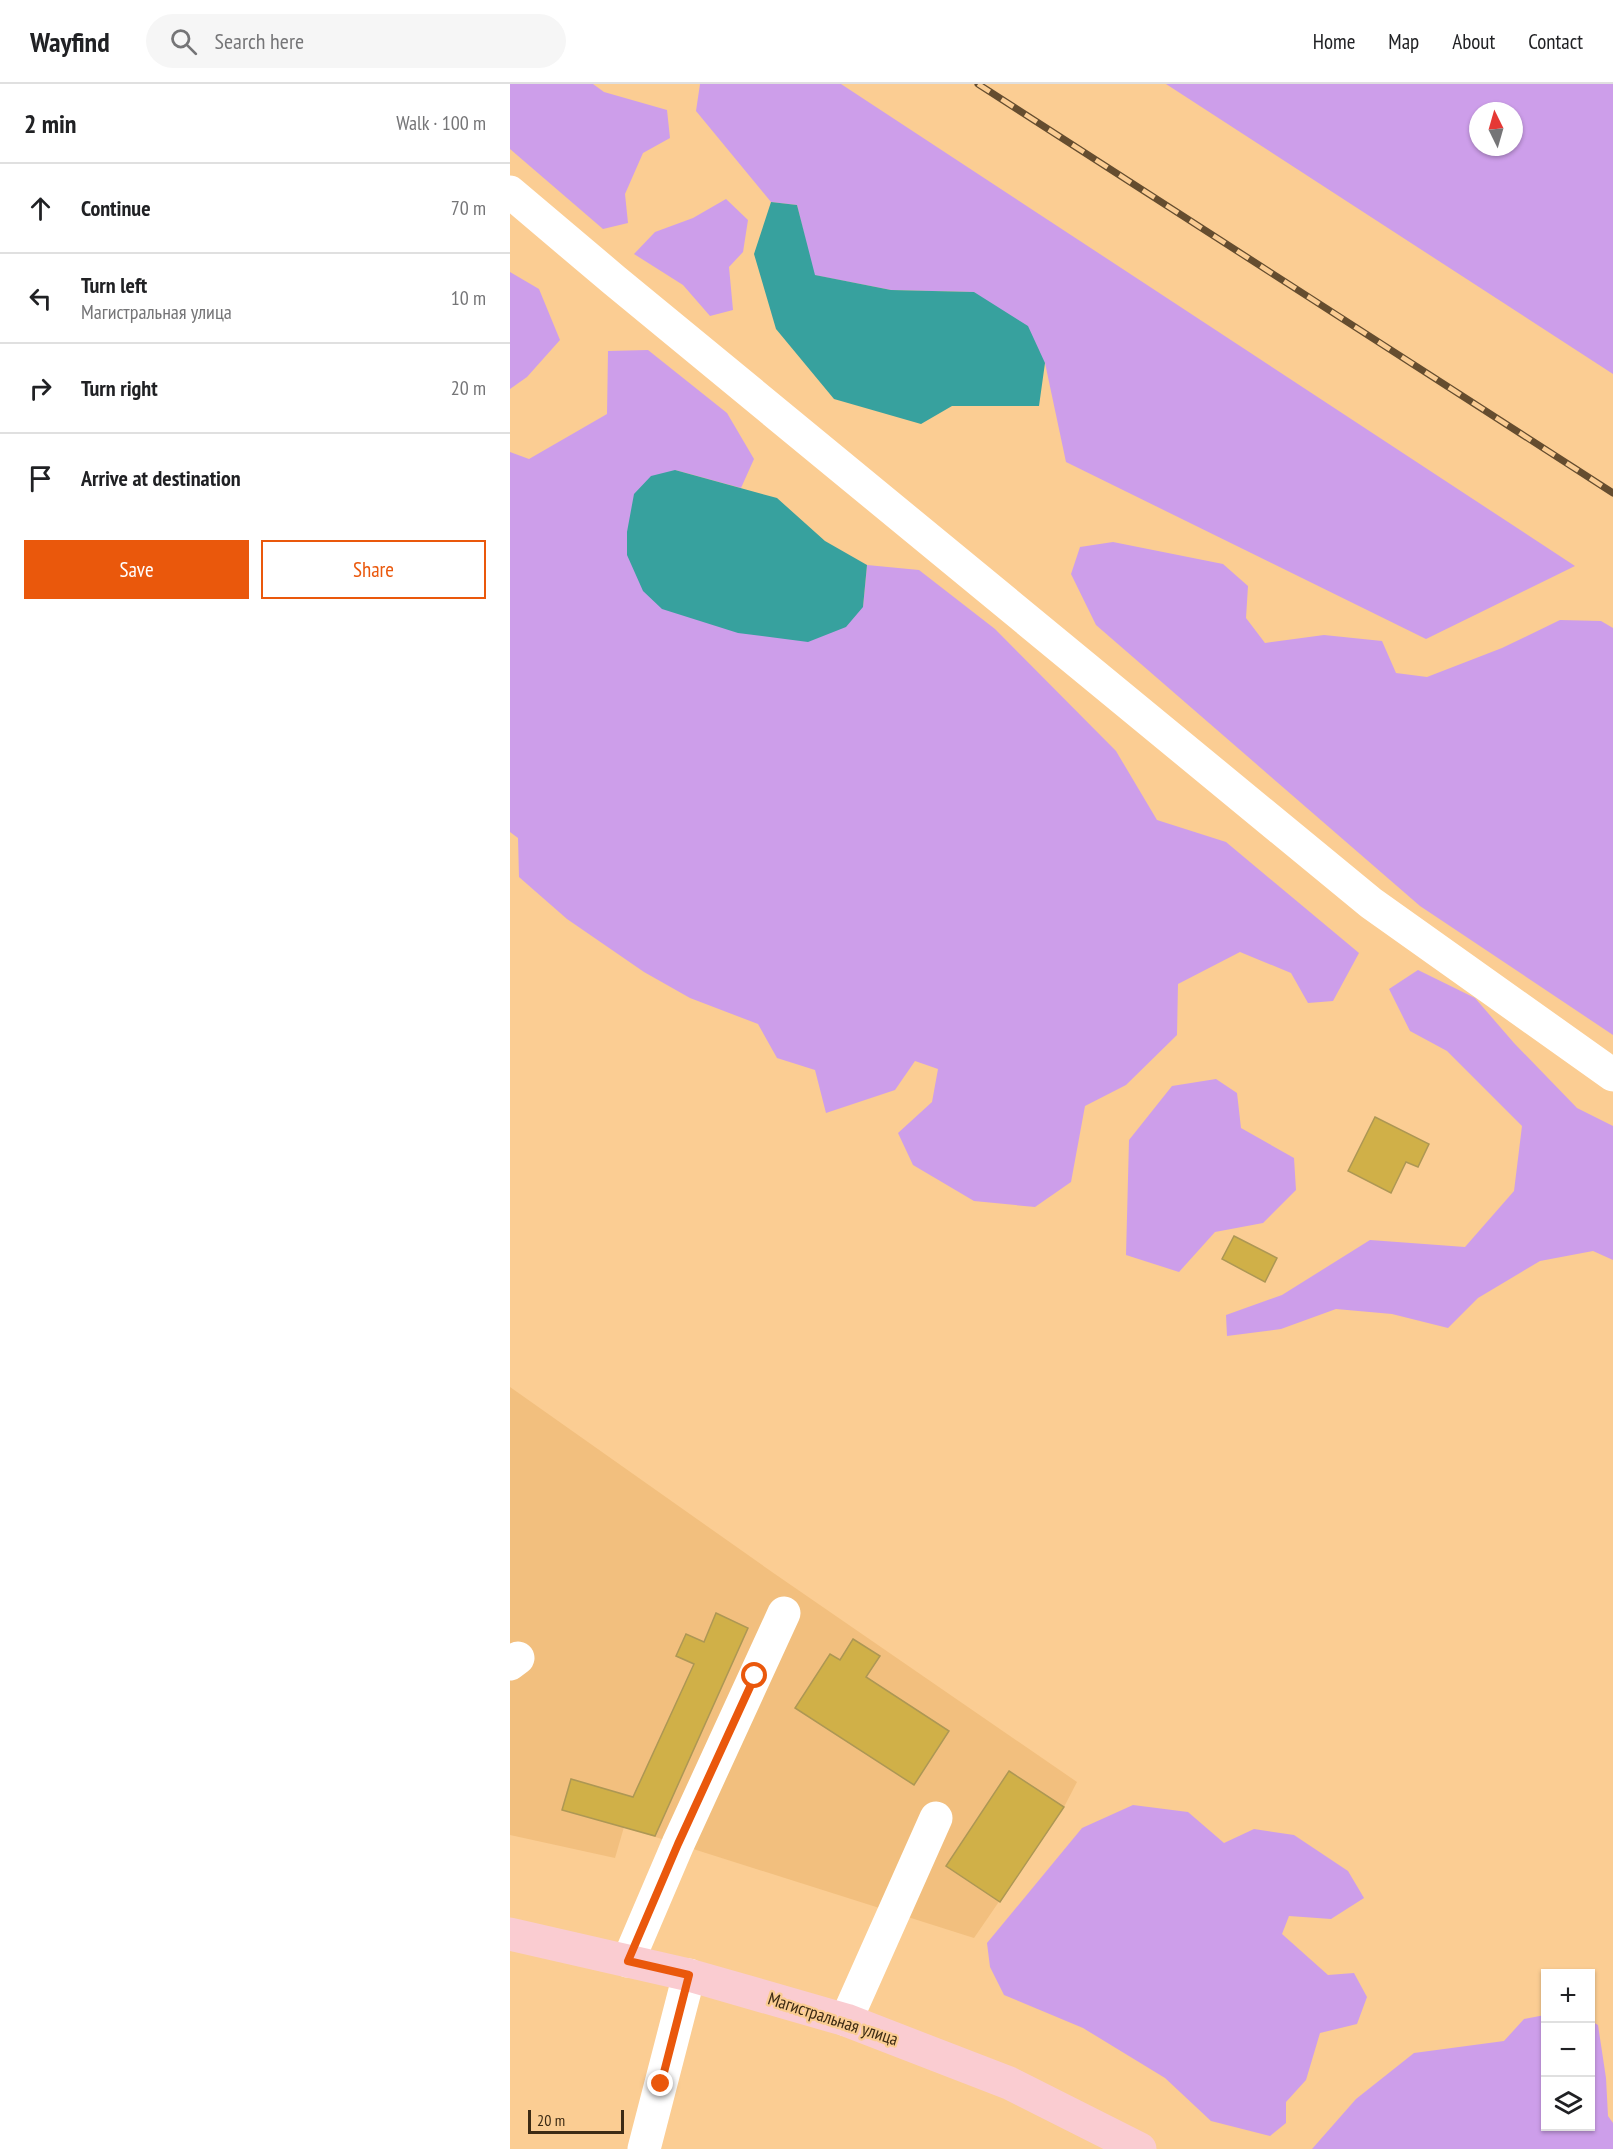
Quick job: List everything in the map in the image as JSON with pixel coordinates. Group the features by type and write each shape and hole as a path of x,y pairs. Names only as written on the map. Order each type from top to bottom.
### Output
{"main road":[{"name":"Магистральная улица","path":"510,1934 689,1975 846,2020 1009,2083 1140,2149"}],"street":[{"path":"510,192 1371,903 1613,1075"},
{"path":"628,1961 678,1844 784,1613"},
{"path":"846,2020 936,1818"},
{"path":"644,2149 689,1975"}],"shaded area":[{"path":"510,84 593,84 604,92 667,110 670,138 643,153 625,194 628,223 603,229 510,149"},
{"path":"700,84 841,84 1575,566 1426,639 1066,462 1045,363 974,292 891,290 814,275 797,205 771,202 696,111"},
{"path":"1166,84 1613,84 1613,374"},
{"path":"726,199 748,220 743,252 729,267 733,310 710,316 683,285 634,254 655,232 693,218"},
{"path":"510,272 539,289 560,340 527,377 510,389"},
{"path":"648,350 727,413 754,459 741,488 675,470 863,607 867,565 919,570 995,629 1116,751 1157,820 1226,842 1359,953 1333,1001 1308,1003 1291,973 1240,952 1178,984 1177,1035 1126,1085 1085,1106 1071,1182 1035,1207 974,1201 913,1165 898,1133 932,1102 938,1069 915,1061 895,1090 826,1113 815,1070 777,1058 758,1024 690,998 644,972 567,919 519,877 518,838 510,832 510,452 529,459 607,414 608,351"},
{"path":"1113,542 1223,564 1248,586 1246,618 1265,643 1324,635 1382,641 1396,673 1427,677 1502,648 1560,620 1601,621 1613,628 1613,1035 1420,906 1096,625 1071,574 1080,547"},
{"path":"1418,970 1475,998 1514,1043 1577,1108 1613,1126 1613,1260 1593,1251 1540,1261 1478,1298 1448,1328 1392,1314 1336,1309 1281,1329 1227,1336 1226,1315 1282,1295 1370,1240 1465,1247 1514,1191 1522,1126 1447,1051 1410,1031 1389,989"},
{"path":"1216,1079 1237,1093 1241,1128 1294,1158 1296,1190 1263,1223 1215,1232 1179,1272 1126,1255 1129,1140 1172,1086"},
{"path":"510,1387 772,1572 1077,1782 1064,1807 974,1938 624,1827 615,1858 510,1835"},
{"path":"1133,1805 1188,1812 1224,1843 1254,1829 1294,1835 1348,1871 1364,1898 1331,1919 1289,1916 1282,1934 1328,1975 1354,1973 1367,1997 1357,2024 1320,2033 1306,2080 1286,2102 1286,2123 1270,2136 1211,2121 1165,2078 1083,2028 1004,1995 990,1967 987,1943 1082,1828"},
{"path":"1541,2016 1541,2131 1595,2131 1595,2023 1598,2025 1606,2078 1608,2116 1613,2123 1613,2149 1312,2149 1356,2099 1414,2053 1504,2041 1524,2019"}],"water":[{"path":"771,202 797,205 815,275 891,290 974,292 1028,326 1045,363 1039,406 952,406 921,424 834,399 776,329 754,254"},
{"path":"675,470 777,498 825,541 867,565 863,607 846,627 808,642 738,633 662,609 643,591 627,555 627,532 634,494 651,476"}],"building":[{"path":"1375,1117 1429,1144 1418,1167 1406,1162 1391,1193 1348,1171"},
{"path":"1234,1236 1277,1258 1265,1282 1222,1259"},
{"path":"716,1613 748,1628 655,1836 562,1810 571,1779 633,1797 694,1664 676,1656 686,1634 704,1642"},
{"path":"853,1639 880,1656 866,1677 949,1731 914,1785 795,1708 830,1654 840,1660"},
{"path":"1009,1771 1064,1807 1000,1902 946,1866"}],"railway":[{"path":"978,84 1613,493"}],"route":[{"path":"661,2084 689,1975 628,1961 678,1844 755,1676"}]}
